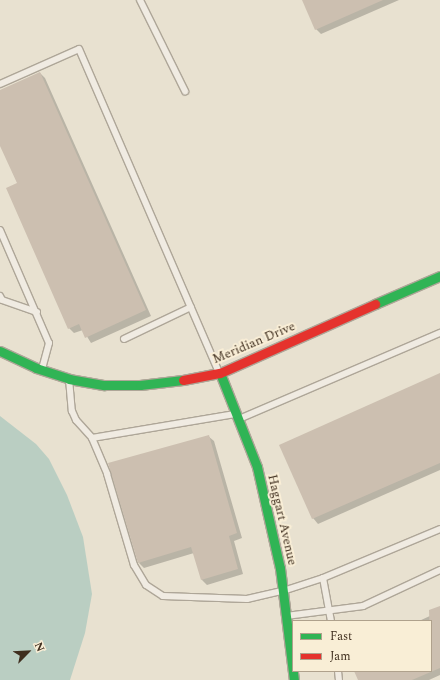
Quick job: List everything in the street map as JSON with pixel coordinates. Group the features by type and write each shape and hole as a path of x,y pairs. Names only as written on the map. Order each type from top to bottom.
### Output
{"street":[{"name":"Meridian Drive","path":"0,351 42,370 69,380 104,385 140,385 220,373 440,276"},
{"name":"Haggart Avenue","path":"220,373 257,467 283,591 292,664"}],"lane":[{"path":"140,0 185,91"},
{"path":"0,84 79,49 220,373"},
{"path":"0,230 37,312 49,343 42,370"},
{"path":"0,296 2,300 37,312"},
{"path":"124,339 191,307"},
{"path":"92,438 237,417 440,333"},
{"path":"69,380 72,411 92,438 107,474 134,565 146,585 163,596 247,599 283,591 323,578 440,529"},
{"path":"286,616 363,606 440,570"},
{"path":"323,578 331,620"}],"shaded area":[{"path":"0,416 36,444 49,459 67,495 83,537 92,594 85,633 70,680 0,680"}],"building":[{"path":"302,0 383,0 315,30"},
{"path":"40,72 146,310 85,338 79,324 68,329 6,188 17,183 0,146 0,90"},
{"path":"440,373 440,463 312,519 279,445"},
{"path":"209,435 237,533 229,536 238,569 201,580 191,547 138,563 108,463"},
{"path":"440,606 440,668 432,671 432,620 429,620 429,610"},
{"path":"354,672 431,672 412,680 358,680"}],"traffic: fast":[{"path":"375,304 440,276"},
{"path":"0,351 36,368 69,379 104,385 140,385 183,380"},
{"path":"220,373 257,467 280,568 292,664"},
{"path":"293,672 294,680"}],"traffic: jam":[{"path":"183,380 220,373 375,304"}]}
